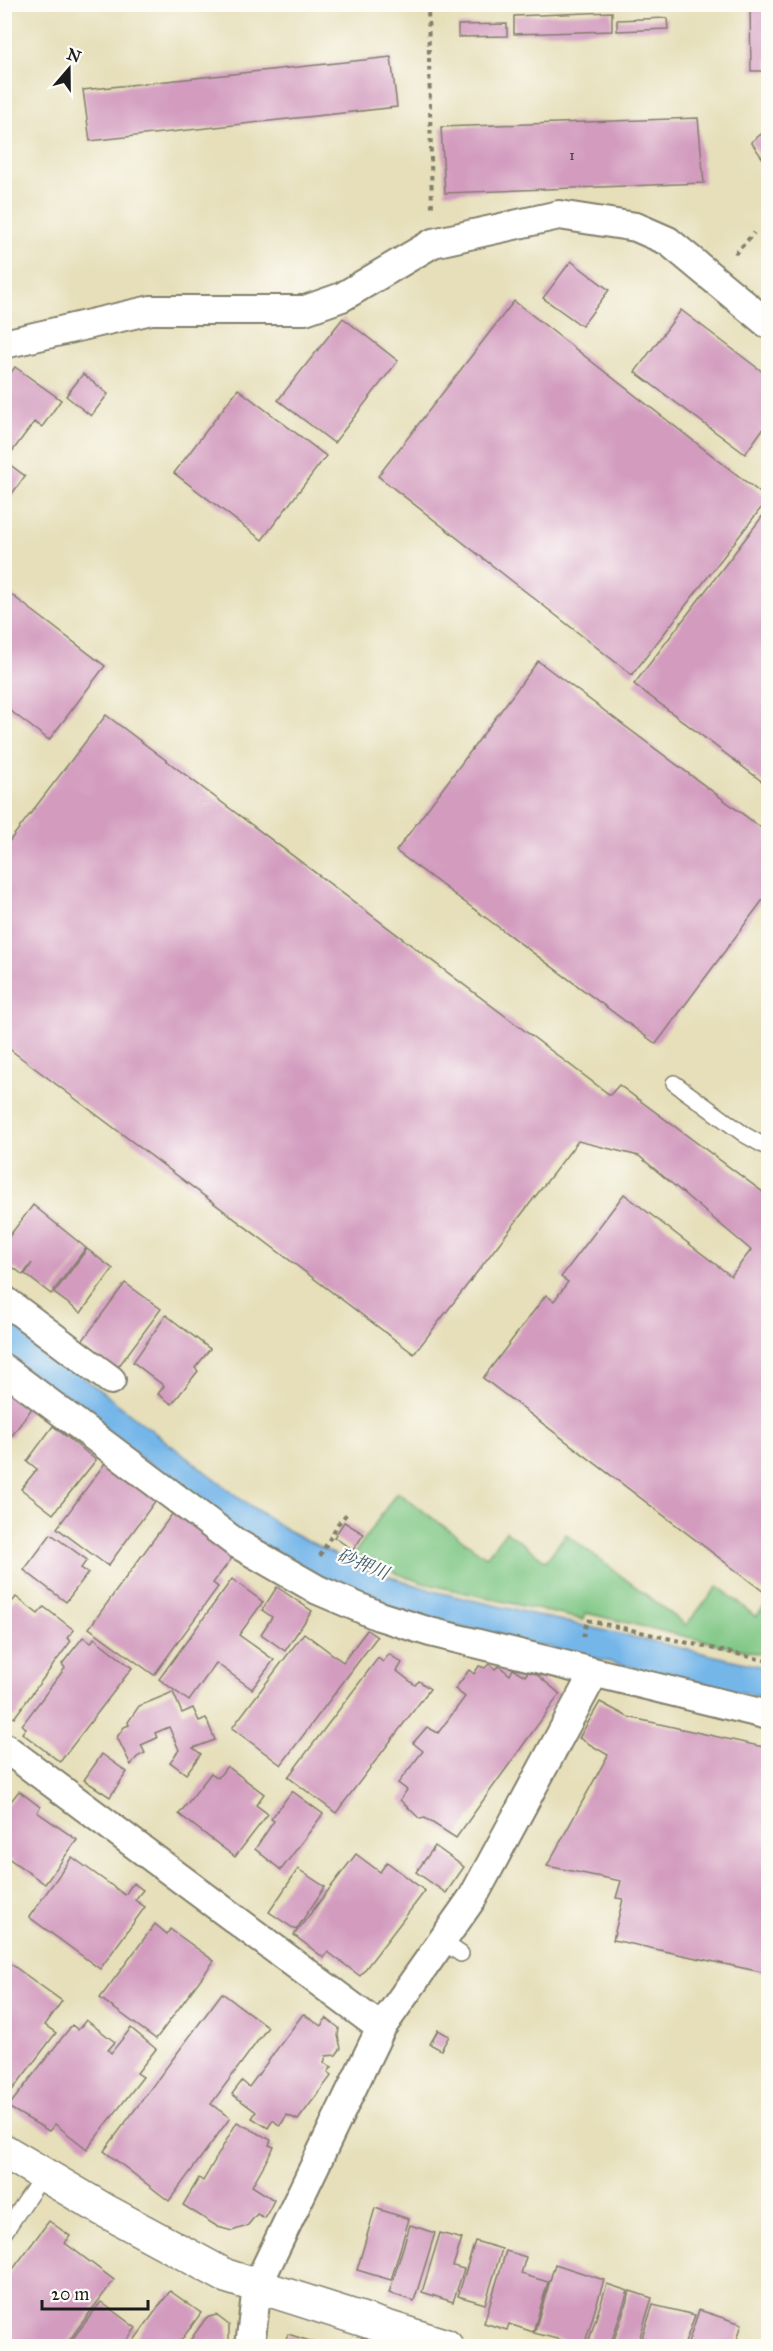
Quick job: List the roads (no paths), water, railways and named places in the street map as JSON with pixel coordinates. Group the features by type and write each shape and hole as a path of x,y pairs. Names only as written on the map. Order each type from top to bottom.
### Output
{"street":[{"path":"4,344 151,310 305,310 342,297 433,243 559,215 636,227 668,241 768,324"},
{"path":"4,1300 111,1380"},
{"path":"4,1369 236,1543 318,1590 379,1616 430,1632 768,1715"},
{"path":"250,2346 257,2286 381,2028 452,1948 473,1897 594,1673"},
{"path":"4,1747 381,2028"},
{"path":"4,2151 104,2210 226,2276 446,2346"}],"lane":[{"path":"674,1083 745,1136 768,1148"},
{"path":"4,2233 44,2174"}],"water":[{"name":"砂押川","path":"4,1316 243,1501 287,1530 357,1566 437,1592 768,1668 768,1699 430,1620 363,1599 248,1540 5,1354"}]}
